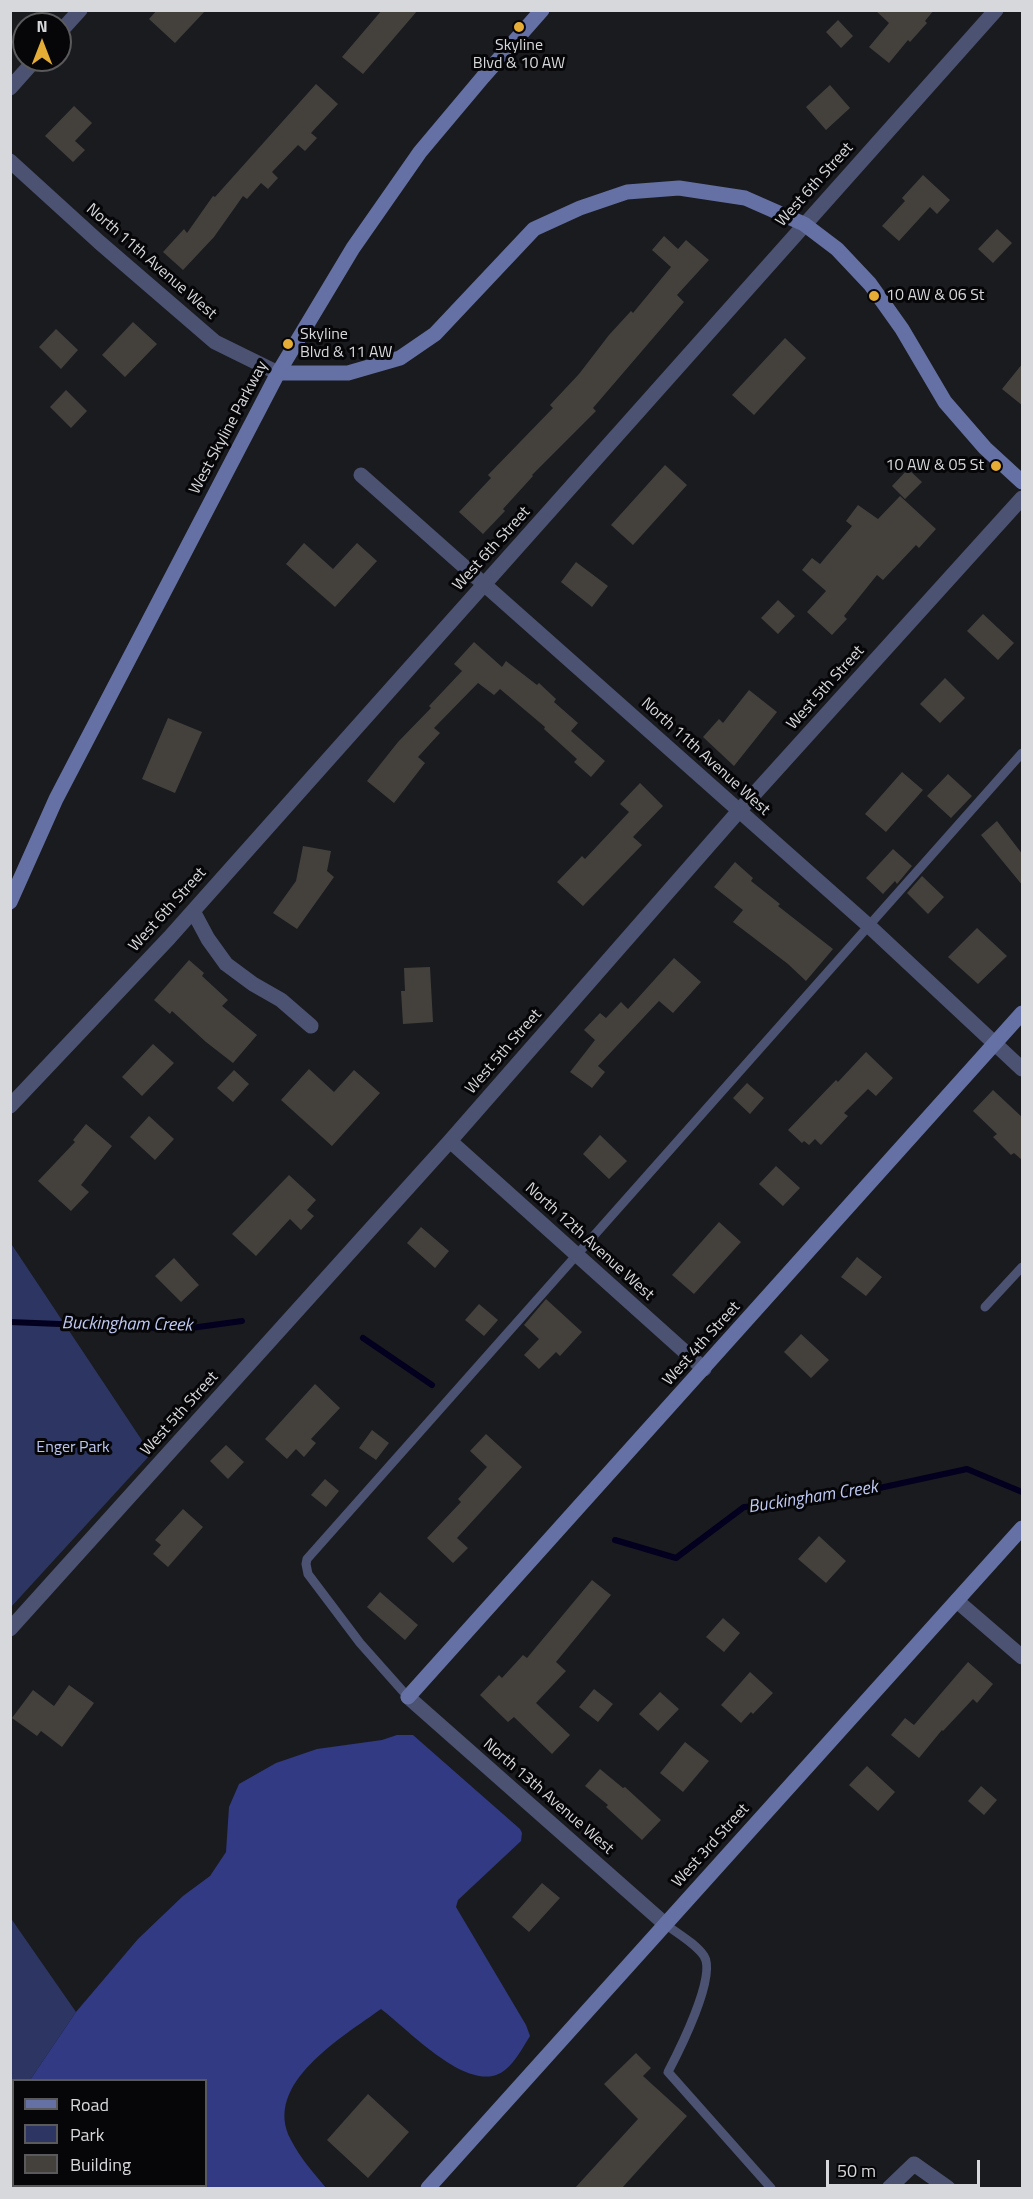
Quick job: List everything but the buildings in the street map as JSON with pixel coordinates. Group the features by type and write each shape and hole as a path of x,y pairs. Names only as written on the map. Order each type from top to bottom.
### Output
{"street":[{"name":"West Skyline Parkway","path":"10,902 56,799 278,373 383,202 420,152 542,10"},
{"name":"West 6th Street","path":"10,1106 193,910 996,10"},
{"path":"10,88 24,72"},
{"name":"North 11th Avenue West","path":"10,161 99,242 215,342 278,373"},
{"path":"278,373 348,373 400,358 435,334 534,229 580,208 627,192 679,188 745,198 804,224 837,249 870,284 902,329 945,402 985,448 1023,482"},
{"name":"North 11th Avenue West","path":"361,475 869,926 994,1045 1023,1069"},
{"name":"West 5th Street","path":"10,1629 450,1141 738,812 1023,498"},
{"path":"193,910 208,939 226,964 281,1000 310,1026"},
{"name":"West 4th Street","path":"408,1697 1023,1013"},
{"name":"North 12th Avenue West","path":"450,1141 704,1369"},
{"name":"West 3rd Street","path":"428,2188 1023,1528"},
{"path":"957,1601 1023,1657"},
{"name":"North 13th Avenue West","path":"408,1697 665,1924"},
{"path":"889,2188 914,2164 948,2188"}],"lane":[{"path":"408,1697 360,1643 308,1574 307,1558 1023,753"},
{"path":"985,1307 1023,1267"},
{"path":"665,1924 693,1944 708,1964 708,1976 703,1993 668,2072 771,2188"}],"green space":[{"name":"Enger Park","path":"10,1242 151,1454 11,1607 10,1607"},
{"path":"10,1917 76,2012 31,2079 12,2079 11,2109"}],"shaded area":[{"path":"397,1735 413,1735 522,1833 521,1841 458,1900 456,1907 526,2025 530,2036 513,2062 505,2070 491,2076 475,2075 440,2058 381,2009 347,2033 311,2064 297,2081 287,2100 285,2119 291,2140 326,2188 11,2188 10,2109 12,2106 12,2187 207,2187 207,2079 31,2079 76,2012 138,1939 183,1896 210,1876 226,1852 229,1807 239,1784 276,1763 317,1749 382,1740"}],"waterway":[{"name":"Buckingham Creek","path":"10,1322 184,1329 242,1321"},
{"name":"Buckingham Creek","path":"363,1338 432,1385"},
{"name":"Buckingham Creek","path":"615,1540 676,1558 744,1507 824,1500 967,1469 1022,1492"}],"place":[{"name":"Skyline Blvd & 10 AW","path":"519,27"},
{"name":"10 AW & 06 St","path":"874,296"},
{"name":"Skyline Blvd & 11 AW","path":"288,344"},
{"name":"10 AW & 05 St","path":"996,466"}]}
